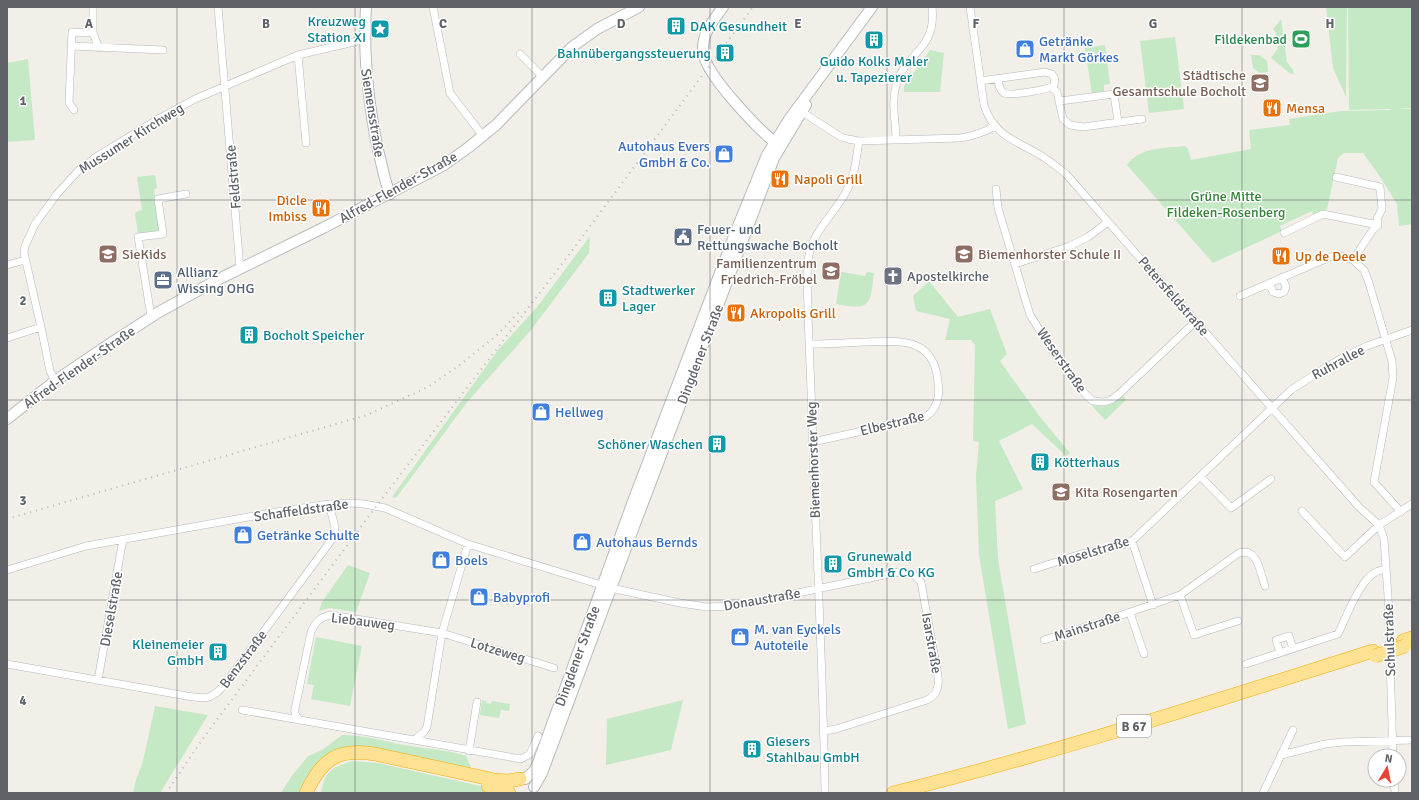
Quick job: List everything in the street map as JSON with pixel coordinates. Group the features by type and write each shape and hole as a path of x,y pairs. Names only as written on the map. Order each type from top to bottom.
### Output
{"highway":[{"name":"B 67","path":"916,793 1135,731 1408,642"},
{"name":"B 67","path":"893,793 1133,726 1374,654"},
{"path":"306,793 314,776 324,764 334,756 349,752 375,754 495,780 508,781 522,779"},
{"path":"315,793 318,780 329,766 342,758 357,757 373,758 474,782 511,793"}],"main road":[{"name":"Siemensstraße","path":"366,7 365,56 369,101 384,174 390,194"},
{"name":"Alfred-Flender-Straße","path":"7,419 55,381 151,316 444,165 483,136 501,120 572,47 597,29 638,7"},
{"path":"723,7 706,32 703,40 704,59 708,68 756,127 777,145"},
{"path":"777,145 794,112 872,7"},
{"path":"777,145 802,112 822,76"},
{"name":"Dingdener Straße","path":"534,790 542,773 607,587 648,462 766,155 777,145"},
{"name":"Dingdener Straße","path":"511,793 513,784 534,772 538,763 607,587 638,516 774,158 777,145"},
{"name":"Dingdener Straße","path":"638,516 653,470 653,466 648,462"},
{"name":"Dingdener Straße","path":"522,779 532,783 534,790"}],"street":[{"path":"93,7 93,33 99,48"},
{"name":"Feldstraße","path":"218,7 240,269"},
{"path":"433,7 450,93 483,136"},
{"path":"896,140 894,104 896,85 903,71 925,44 931,33 932,7"},
{"name":"Petersfeldstraße","path":"970,7 980,81 986,112 995,126 1004,136 1050,161 1066,174 1359,507 1379,526"},
{"path":"74,110 69,102 72,32 93,33"},
{"name":"Mussumer Kirchweg","path":"25,260 25,246 35,224 57,194 78,171 96,157 160,118 195,99 298,55 358,41"},
{"path":"72,46 163,50"},
{"path":"520,54 543,77"},
{"path":"298,55 306,143"},
{"path":"980,81 1048,72 1056,79 1051,87 1009,94 1001,91 998,79"},
{"path":"1051,87 1057,92 1062,115 1066,123 1070,125 1083,127 1142,119"},
{"path":"1060,101 1114,94 1118,122"},
{"path":"802,112 841,136 859,141 973,136 995,126"},
{"name":"Biemenhorster Weg","path":"825,793 807,270 809,252 813,242 824,222 845,194 851,182 854,174 859,141"},
{"path":"1336,177 1380,187 1382,209 1377,219 1378,226"},
{"name":"Weserstraße","path":"996,189 998,208 1030,315 1071,377 1087,396 1093,400 1104,402 1112,400 1196,321"},
{"path":"151,316 138,237 163,234 158,198 186,194"},
{"path":"1284,233 1323,214 1378,226"},
{"path":"1014,264 1070,246 1088,237 1108,222"},
{"path":"1353,260 1372,231 1378,226"},
{"path":"1240,296 1330,257 1342,256 1353,260 1364,270 1392,361 1393,378 1374,482 1401,512"},
{"path":"7,266 25,260 50,371 55,381"},
{"path":"1269,283 1273,292 1279,294 1284,292 1286,286 1282,278"},
{"path":"7,338 41,328"},
{"name":"Ruhrallee","path":"1272,408 1291,390 1328,366 1346,356 1412,330"},
{"name":"Elbestraße","path":"809,344 896,342 914,345 926,353 933,362 939,389 936,406 930,414 925,417 813,442"},
{"name":"Moselstraße","path":"1034,569 1068,558 1126,544 1132,541 1272,408"},
{"path":"1201,477 1231,508 1271,479"},
{"name":"Schaffeldstraße","path":"7,570 86,546 329,504 350,503 385,508 468,544 607,587"},
{"name":"Benzstraße","path":"7,664 201,698 210,698 217,693 333,538 335,527 329,504"},
{"path":"1302,511 1345,557 1379,526 1412,504"},
{"name":"Schulstraße","path":"1379,526 1384,539 1386,569 1392,748"},
{"name":"Dieselstraße","path":"98,680 123,539"},
{"path":"1132,541 1153,605"},
{"path":"414,740 427,728 442,633 468,544"},
{"name":"Mainstraße","path":"1044,640 1180,595 1244,551 1251,553 1255,558 1264,586"},
{"path":"1246,664 1338,634 1361,587 1370,576 1376,572 1386,569"},
{"name":"Isarstraße","path":"818,589 898,572 908,572 915,576 921,582 939,683 933,697 927,700 836,729 824,731"},
{"name":"Donaustraße","path":"607,587 680,603 707,607 735,606 818,589"},
{"path":"1180,595 1194,635 1238,621"},
{"name":"Mainstraße","path":"1130,612 1144,654"},
{"name":"Liebauweg","path":"300,720 294,713 310,632 314,624 319,619 331,615 442,633"},
{"name":"Lotzeweg","path":"442,633 554,668"},
{"path":"1280,653 1276,640 1289,636 1293,649"},
{"path":"469,751 477,702"},
{"path":"242,710 521,760 530,754 538,736"},
{"path":"1263,793 1293,730"},
{"path":"1281,755 1325,744 1412,740"}],"green space":[{"path":"1326,7 1347,7 1346,97 1333,68"},
{"name":"Grüne Mitte Fildeken-Rosenberg","path":"1348,7 1412,7 1412,108 1396,109 1412,109 1412,224 1399,226 1397,204 1363,153 1344,153 1338,158 1327,209 1314,216 1312,211 1280,226 1282,231 1213,263 1127,165 1132,159 1139,155 1161,148 1185,146 1188,149 1191,160 1251,149 1249,130 1290,125 1289,119 1341,111 1391,110 1349,110"},
{"path":"1281,19 1287,62 1294,74 1291,74 1271,58 1278,48 1276,33 1273,29"},
{"path":"1175,37 1184,109 1149,113 1140,41"},
{"path":"1105,45 1110,84 1104,85 1104,92 1092,94 1085,48"},
{"path":"930,50 944,53 940,92 904,92 904,86"},
{"path":"1251,55 1259,55 1267,61 1268,72 1260,73 1253,68"},
{"path":"28,59 35,140 7,142 7,63"},
{"path":"155,175 157,188 154,189 160,231 138,234 135,214 136,212 142,210 137,177"},
{"path":"590,236 589,253 531,330 468,401 396,498 392,497 498,350 538,306"},
{"path":"841,272 865,276 867,272 874,273 871,292 867,303 856,307 836,304"},
{"path":"929,281 958,317 990,309 1007,354 1000,361 1040,417 1070,453 1066,456 1032,424 999,441 1023,489 995,501 998,559 1026,724 1008,729 979,555 976,476 979,442 973,441 975,345 971,340 945,340 950,319 916,311 913,296"},
{"path":"1123,396 1126,400 1105,420 1092,406 1109,405"},
{"path":"348,565 370,573 356,612 329,608 319,611 322,602"},
{"path":"316,637 362,646 350,706 311,699 314,685 307,684"},
{"path":"482,700 491,704 492,701 510,704 509,711 501,710 499,718 480,715"},
{"path":"683,700 671,750 606,765 607,719"},
{"path":"155,706 208,715 160,793 133,793 143,761"},
{"path":"342,735 366,737 404,745 443,750 466,756 473,772 345,750 301,793 281,793 291,777 308,756 322,750"},
{"path":"352,761 378,763 498,790 498,793 321,793 325,779 330,771"}],"railway":[{"path":"166,793 204,737 381,500 568,256 753,7"},
{"path":"7,519 367,415 428,387 457,367 496,336 520,311"}],"place":[{"name":"DAK Gesundheit","path":"676,26"},
{"name":"Kreuzweg Station XI","path":"380,29"},
{"name":"Fildekenbad","path":"1301,39"},
{"name":"Guido Kolks Maler u. Tapezierer","path":"874,40"},
{"name":"Getränke Markt Görkes","path":"1025,49"},
{"name":"Bahnübergangssteuerung","path":"725,53"},
{"name":"Städtische Gesamtschule Bocholt","path":"1260,83"},
{"name":"Mensa","path":"1272,108"},
{"name":"Autohaus Evers GmbH & Co.","path":"724,154"},
{"name":"Napoli Grill","path":"780,179"},
{"name":"Dicle Imbiss","path":"321,208"},
{"name":"Feuer- und Rettungswache Bocholt","path":"683,237"},
{"name":"SieKids","path":"108,254"},
{"name":"Biemenhorster Schule II","path":"964,254"},
{"name":"Up de Deele","path":"1281,256"},
{"name":"Familienzentrum Friedrich-Fröbel","path":"831,271"},
{"name":"Apostelkirche","path":"893,276"},
{"name":"Allianz Wissing OHG","path":"163,280"},
{"name":"Stadtwerker Lager","path":"608,298"},
{"name":"Akropolis Grill","path":"736,313"},
{"name":"Bocholt Speicher","path":"249,335"},
{"name":"Hellweg","path":"541,412"},
{"name":"Schöner Waschen","path":"717,444"},
{"name":"Kötterhaus","path":"1040,462"},
{"name":"Kita Rosengarten","path":"1061,492"},
{"name":"Getränke Schulte","path":"243,535"},
{"name":"Autohaus Bernds","path":"582,542"},
{"name":"Boels","path":"441,560"},
{"name":"Grunewald GmbH & Co KG","path":"833,564"},
{"name":"Babyprofi","path":"479,597"},
{"name":"M. van Eyckels Autoteile","path":"740,637"},
{"name":"Kleinemeier GmbH","path":"218,652"},
{"name":"Giesers Stahlbau GmbH","path":"752,749"}]}
